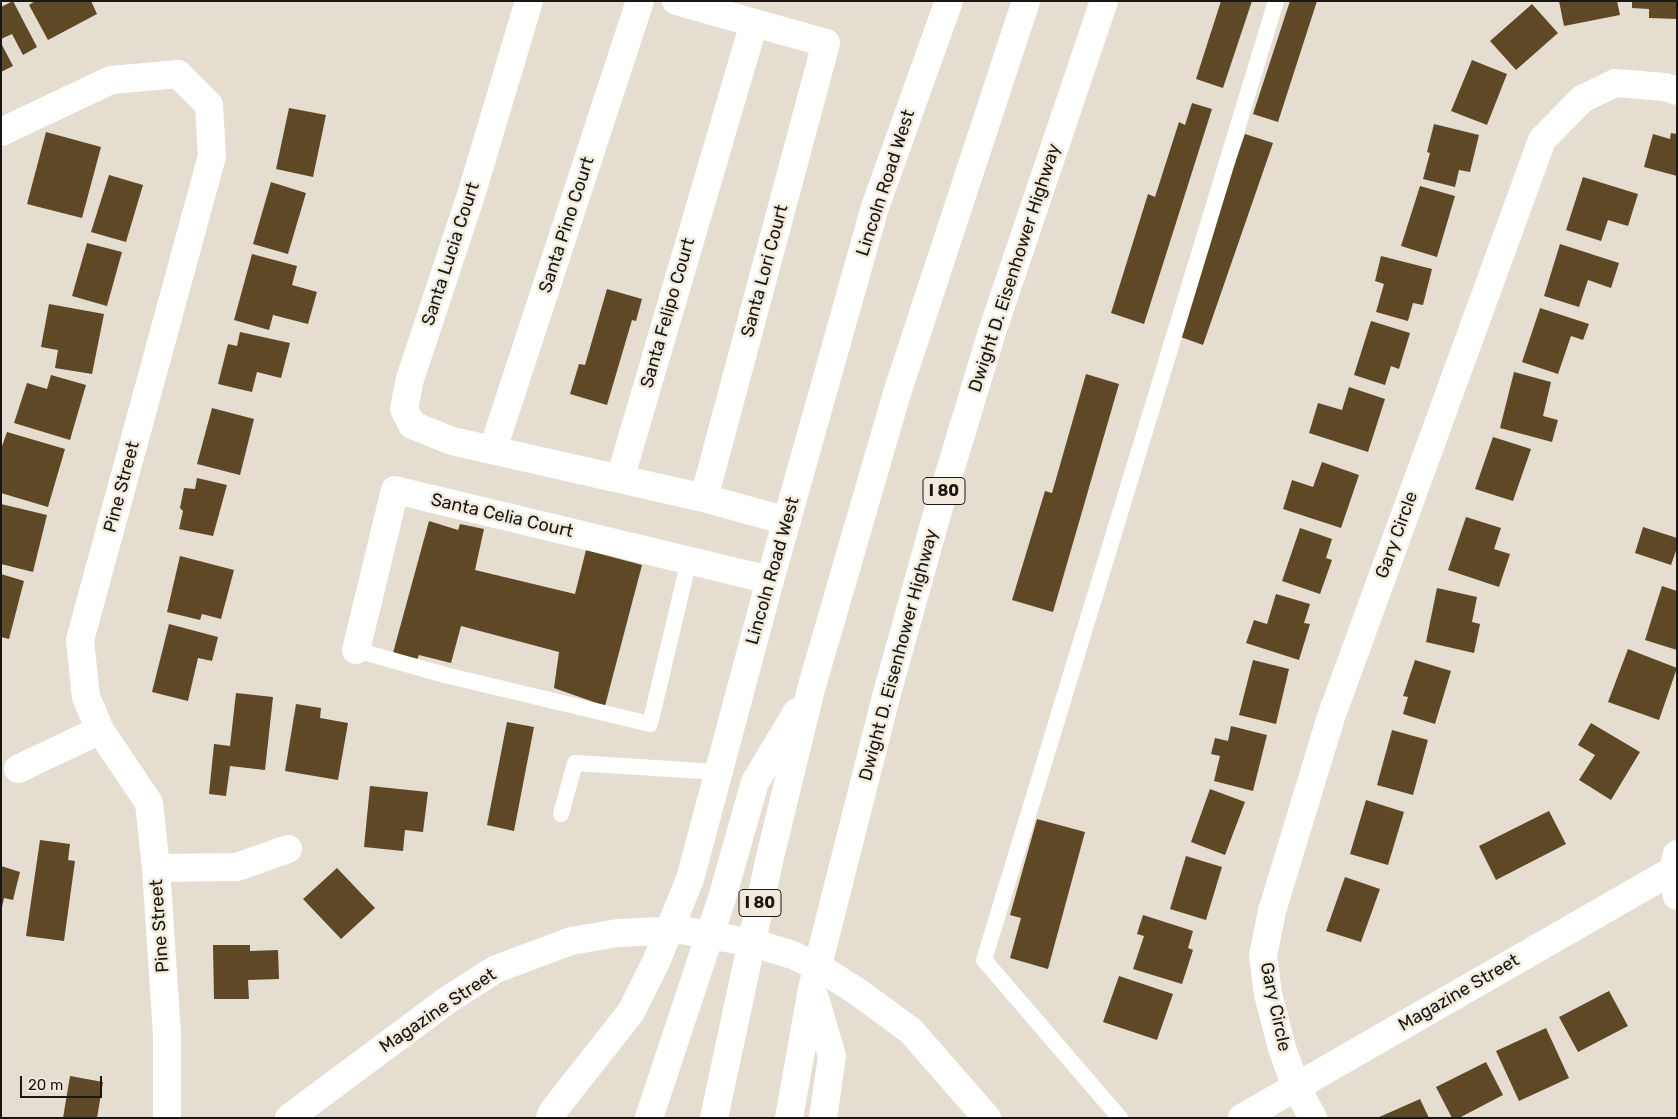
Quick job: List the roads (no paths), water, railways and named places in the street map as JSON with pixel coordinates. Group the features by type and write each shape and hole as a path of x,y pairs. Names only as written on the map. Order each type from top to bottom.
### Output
{"main road":[{"name":"Santa Lucia Court","path":"493,449 452,441 412,425 404,409 410,379 472,192 529,1"},
{"name":"Santa Pino Court","path":"493,449 640,1"},
{"path":"676,1 754,23"},
{"name":"Lincoln Road West","path":"550,1118 554,1110 631,1012 656,962 690,879 770,580 875,207 949,1"},
{"name":"I 80","path":"714,1118 766,876 811,689 896,393 1026,1"},
{"name":"Dwight D. Eisenhower Highway","path":"789,1118 812,990 887,693 937,514 992,335 1104,1"},
{"name":"Santa Lori Court","path":"704,498 826,43 754,23"},
{"name":"Santa Felipo Court","path":"620,479 754,23"},
{"name":"Pine Street","path":"1,132 111,80 178,74 209,105 212,156 80,640 86,697 100,730 149,804 156,868 167,1035 167,1118"},
{"name":"Gary Circle","path":"1313,1118 1296,1087 1282,1048 1267,984 1263,956 1272,911 1330,717 1542,140 1582,99 1616,82 1665,87 1677,91"},
{"path":"493,449 704,498 787,521"},
{"name":"Santa Celia Court","path":"356,650 395,490 770,580"},
{"path":"649,1118 722,898 755,782 811,689"},
{"path":"18,769 100,730"},
{"name":"Pine Street","path":"156,868 237,867 288,849"},
{"name":"Magazine Street","path":"1242,1118 1676,872"},
{"name":"Magazine Street","path":"289,1118 449,999 496,969 571,942 618,933 682,930 753,943 793,955 825,971 858,992 911,1032 987,1118"},
{"path":"812,990 832,1056 823,1118"}],"lane":[{"path":"1120,1118 984,960 1276,1"},
{"path":"356,650 446,675 650,724 689,560"},
{"path":"561,814 575,763 718,772"}]}
